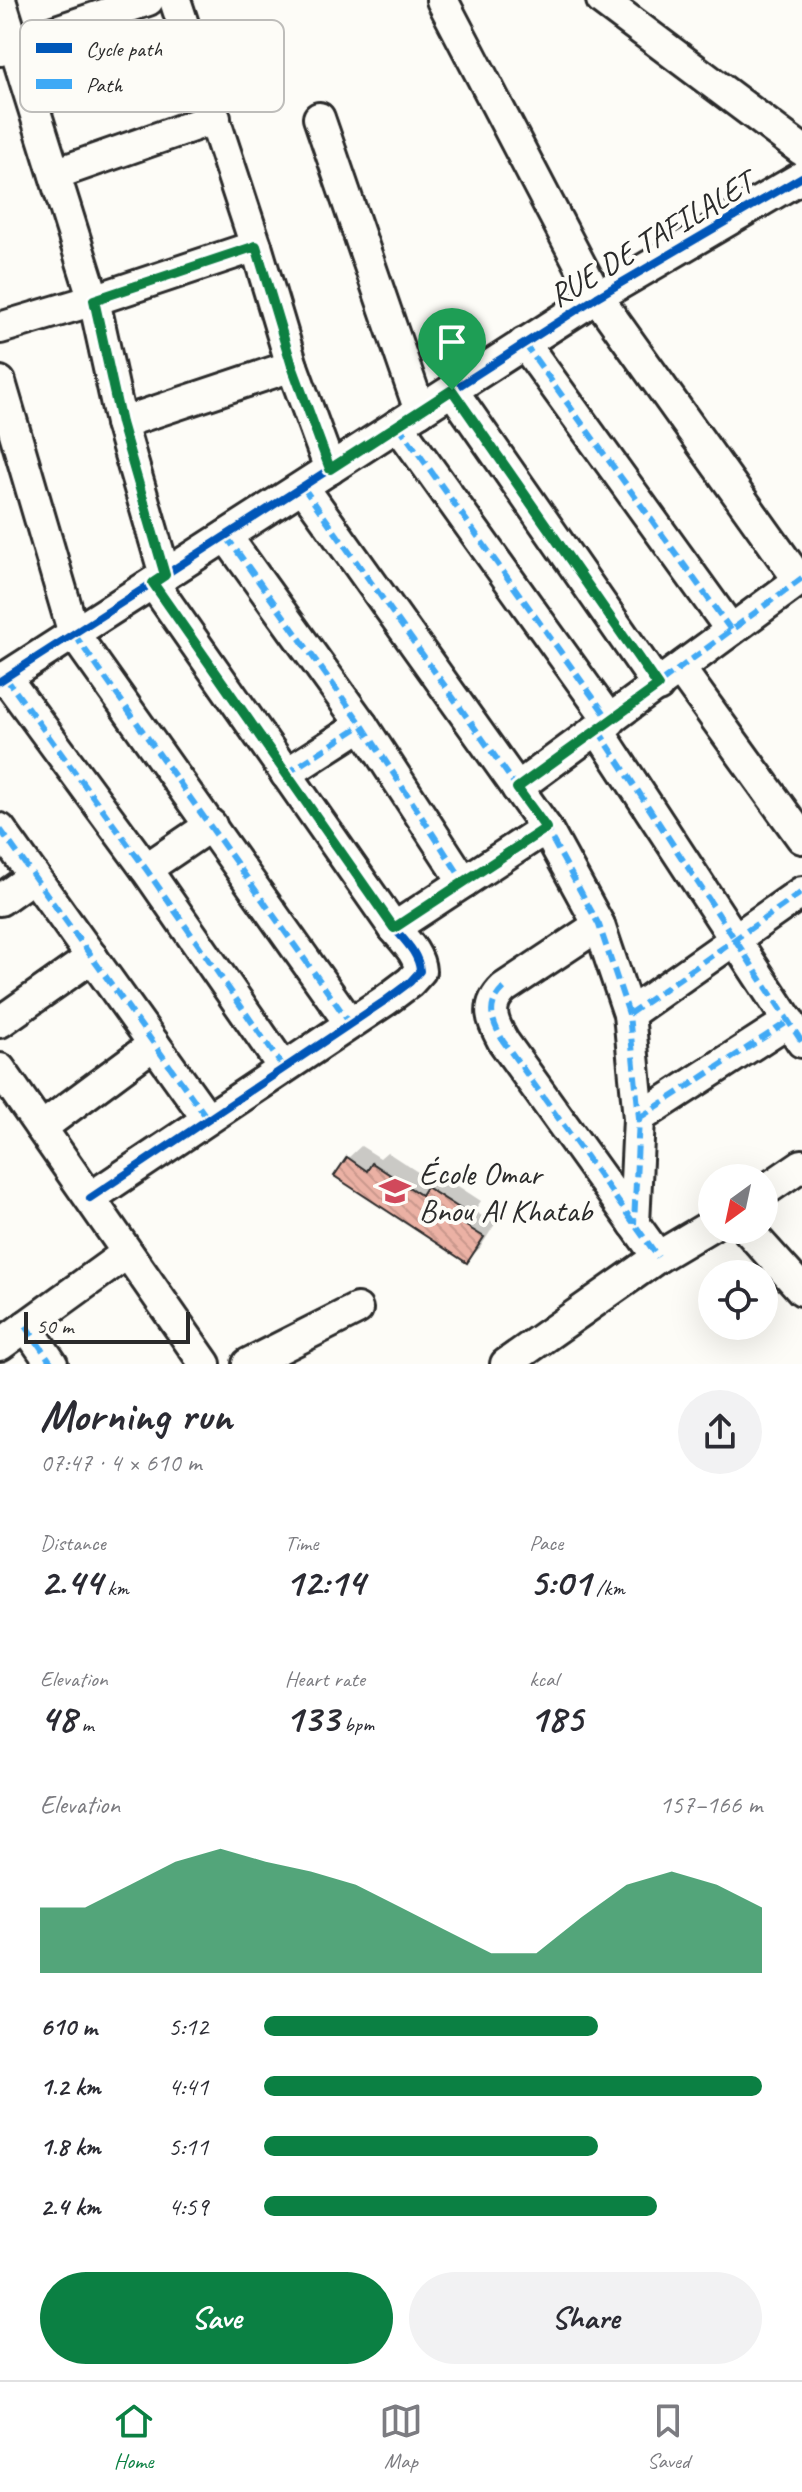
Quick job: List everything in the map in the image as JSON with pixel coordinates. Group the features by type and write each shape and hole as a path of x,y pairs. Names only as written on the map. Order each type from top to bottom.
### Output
{"street":[{"path":"0,0 7,47 20,81"},
{"path":"88,20 148,0"},
{"path":"175,0 182,20"},
{"path":"442,0 597,297 800,579 517,788"},
{"path":"602,0 802,150"},
{"path":"32,112 55,174 94,300 159,579 286,774 419,961 420,971 386,1000 90,1198"},
{"path":"213,112 292,366 330,469"},
{"path":"55,174 215,118"},
{"path":"319,118 409,418 604,726 734,940 796,1032 639,1118"},
{"name":"RUE DE TAFILALET","path":"3,679 597,297 802,177"},
{"path":"0,328 256,246"},
{"path":"524,343 731,630"},
{"path":"121,423 292,366"},
{"path":"0,382 74,634 349,1022"},
{"path":"452,390 669,678 802,838"},
{"path":"303,487 546,828 599,925 629,1014 639,1118 634,1224"},
{"path":"226,536 362,725 464,882"},
{"path":"3,679 146,869 283,1067"},
{"path":"286,774 362,725"},
{"path":"146,869 211,825"},
{"path":"394,928 546,828"},
{"path":"0,829 207,1118"},
{"path":"0,900 34,876"},
{"path":"629,1014 802,892"},
{"path":"599,925 504,988 496,995 490,1011 497,1031 658,1257"},
{"path":"0,1022 92,957"},
{"path":"41,1128 154,1044"},
{"path":"0,1069 9,1104 41,1128 205,1364"},
{"path":"778,1181 802,1165"},
{"path":"506,1364 658,1257 698,1233"},
{"path":"761,1244 802,1290"},
{"path":"52,1364 7,1339 127,1253"},
{"path":"248,1364 357,1309"}],"building":[{"path":"347,1157 367,1171 372,1163 421,1195 426,1187 470,1215 463,1224 484,1237 467,1263 334,1176"}],"marked path":[{"path":"524,343 731,630"},
{"path":"452,390 658,686"},
{"path":"398,425 610,721"},
{"path":"303,487 546,828 599,925 629,1014 639,1118 634,1224"},
{"path":"226,536 362,725 464,882"},
{"path":"517,788 802,578"},
{"path":"74,634 349,1022"},
{"path":"5,677 146,869 283,1067"},
{"path":"286,774 362,725"},
{"path":"598,730 802,1042"},
{"path":"394,928 546,828"},
{"path":"0,829 207,1118"},
{"path":"629,1014 802,892"},
{"path":"504,988 492,1007 503,1041 658,1257"},
{"path":"639,1118 789,1021"},
{"path":"26,1326 52,1364"}],"cycle path":[{"path":"0,681 597,297 802,177"},
{"path":"90,1198 386,1000 420,971 411,948 153,583"}],"place":[{"name":"École Omar Bnou Al Khatab","path":"395,1191"}],"route":[{"path":"256,246 292,366 330,469 452,390 658,686 517,788 546,828 394,928 153,583 165,575 121,423 94,300 256,246"}]}
